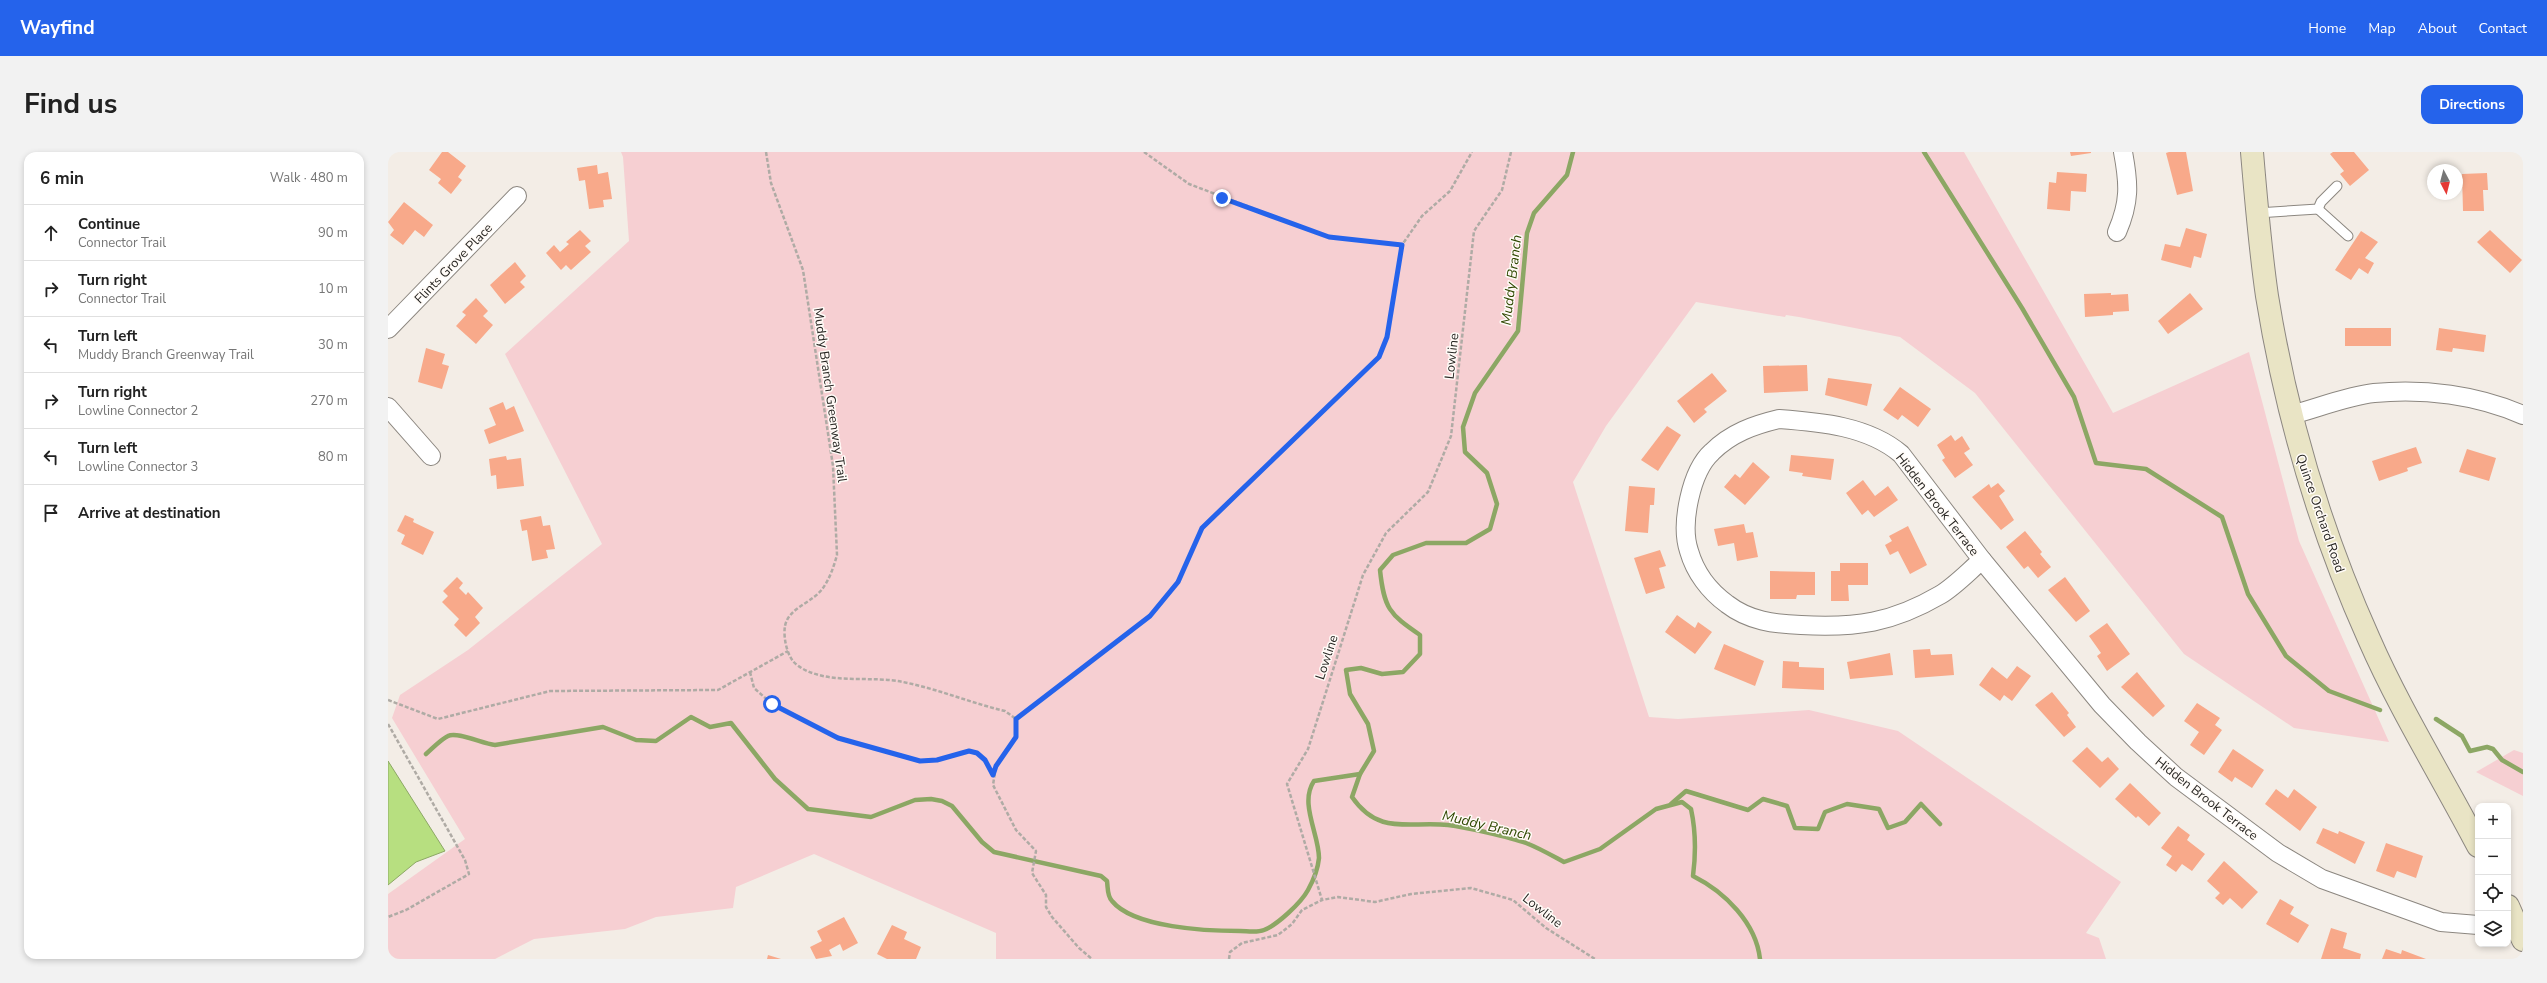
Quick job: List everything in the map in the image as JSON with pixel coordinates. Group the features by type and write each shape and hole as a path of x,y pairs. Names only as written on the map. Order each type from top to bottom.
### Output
{"street":[{"path":"2117,232 2125,213 2129,185 2123,152"},
{"name":"Quince Orchard Road","path":"2252,152 2268,296 2291,415 2300,452 2329,540 2369,640 2475,840"},
{"name":"Flints Grove Place","path":"388,329 518,196"},
{"path":"2291,415 2373,393 2445,392 2507,408 2523,415"},
{"path":"388,407 431,456"},
{"name":"Hidden Brook Terrace","path":"1982,560 1941,594 1890,620 1842,627 1770,624 1747,616 1727,605 1705,583 1697,571 1688,550 1687,506 1698,469 1712,452 1746,428 1779,419 1815,421 1869,434 1887,442 1901,454 1982,560 2102,705 2138,742 2176,777 2272,848 2322,879 2441,922 2475,925"},
{"path":"2511,916 2523,940"}],"lane":[{"path":"2318,210 2321,202 2337,186"},
{"path":"2258,213 2318,210 2348,236"}],"path":[{"name":"Muddy Branch Greenway Trail","path":"766,152 771,183 803,270 833,466 837,555 834,567 820,591 804,602 788,618 784,632 788,651 796,664 806,670 852,680 902,682 1005,711 1016,719"},
{"path":"1144,152 1190,184 1329,237 1402,245"},
{"path":"1092,959 1079,948 1052,917 1046,907 1046,895 1032,873 1036,851 1016,830 993,785 993,775 996,766 1016,737 1016,719 1150,616 1178,582 1202,528 1379,357 1387,337 1402,245 1422,216 1450,191 1472,152"},
{"name":"Lowline","path":"1511,152 1502,190 1474,231 1451,436 1428,492 1386,533 1363,575 1308,749 1287,784 1322,900 1338,897 1375,902 1411,894 1471,888 1513,900 1546,928 1595,959"},
{"path":"388,700 438,719 550,691 718,690 788,651"},
{"path":"750,672 754,688 772,704 838,738 920,761 937,760 969,751 977,753 985,760 993,775"},
{"path":"388,724 465,860 469,874 406,910 388,917"},
{"path":"1229,959 1230,952 1242,943 1278,935 1292,924 1302,910 1322,900"}],"shaded area":[{"path":"621,152 1964,152 2113,413 2249,352 2299,541 2389,742 2294,728 2184,654 1975,393 1900,337 1799,317 1786,315 1785,317 1696,302 1606,426 1573,482 1649,717 1678,719 1809,710 1898,731 2121,882 2086,933 2099,938 2106,959 996,959 996,933 814,854 736,887 733,908 656,917 625,929 534,939 495,959 388,959 388,894 465,839 392,718 400,695 468,650 602,544 505,354 629,241 623,157"},
{"path":"2514,750 2523,753 2523,796 2476,772"},
{"path":"388,761 445,851 416,862 388,885"}],"building":[{"path":"442,152 448,152 466,166 458,177 462,180 451,194 438,183 441,179 429,170"},
{"path":"2070,152 2091,152 2091,153 2071,156"},
{"path":"2186,152 2193,191 2177,195 2166,153"},
{"path":"2333,152 2354,152 2369,170 2350,186 2340,174 2344,171 2330,154"},
{"path":"597,165 598,174 608,172 612,199 603,200 604,207 589,209 585,180 579,181 577,168"},
{"path":"2057,172 2087,174 2086,192 2071,191 2070,211 2047,209 2049,182 2056,183"},
{"path":"2487,173 2488,190 2483,190 2484,211 2463,211 2463,174"},
{"path":"404,202 433,225 424,237 415,230 403,245 390,235 394,230 388,222"},
{"path":"2186,228 2207,234 2201,258 2194,256 2191,268 2161,260 2165,244 2180,247"},
{"path":"580,230 591,241 585,246 591,252 571,270 566,265 561,270 546,253 554,245 560,252 569,244 566,242"},
{"path":"2490,230 2522,260 2510,273 2477,242"},
{"path":"2361,231 2378,242 2365,258 2374,263 2368,274 2359,268 2351,280 2335,270"},
{"path":"515,262 526,276 520,282 525,287 505,304 490,285"},
{"path":"2111,293 2111,295 2128,294 2129,311 2113,312 2113,315 2085,317 2084,294"},
{"path":"2190,293 2203,309 2168,334 2158,321"},
{"path":"476,298 488,311 483,316 493,325 476,344 456,326 466,315 462,312"},
{"path":"2345,328 2391,328 2391,346 2345,346"},
{"path":"2439,328 2486,335 2484,352 2453,348 2452,352 2436,350"},
{"path":"426,348 445,354 442,364 449,366 442,389 418,382"},
{"path":"1807,365 1808,391 1764,393 1763,366"},
{"path":"1712,373 1727,391 1704,409 1707,412 1694,423 1677,401"},
{"path":"1828,378 1872,384 1867,406 1825,395"},
{"path":"1900,387 1931,409 1918,427 1902,415 1898,420 1883,410"},
{"path":"503,402 506,410 514,406 524,431 489,444 484,430 496,425 489,408"},
{"path":"1667,426 1681,435 1658,471 1641,460"},
{"path":"1951,435 1955,441 1962,436 1970,449 1964,453 1973,465 1955,478 1942,460 1945,458 1937,445"},
{"path":"2416,447 2422,463 2407,468 2408,471 2379,481 2372,461"},
{"path":"2467,449 2496,458 2489,481 2459,472"},
{"path":"1791,455 1834,459 1831,480 1802,476 1803,473 1789,471"},
{"path":"506,456 507,460 521,458 524,486 497,489 496,475 491,476 489,459"},
{"path":"1753,462 1770,477 1745,505 1724,487 1735,474 1740,478"},
{"path":"1863,480 1875,496 1888,486 1898,500 1874,517 1868,510 1862,515 1846,493"},
{"path":"1998,483 2005,491 1999,496 2014,520 2001,530 1972,497 1989,484 1991,488"},
{"path":"1629,486 1655,488 1654,505 1650,505 1648,533 1625,531"},
{"path":"405,515 414,519 413,522 434,532 423,555 401,544 405,535 397,531"},
{"path":"541,516 543,526 550,525 555,549 546,550 548,558 532,561 527,530 522,531 520,520"},
{"path":"1744,524 1746,533 1753,532 1758,557 1737,561 1734,543 1718,546 1714,529"},
{"path":"1908,526 1927,565 1910,574 1898,551 1890,555 1885,545 1892,541 1889,536"},
{"path":"2025,531 2042,552 2040,554 2051,567 2038,578 2028,566 2024,569 2006,547"},
{"path":"1660,550 1666,566 1659,568 1665,588 1646,594 1634,558"},
{"path":"1840,563 1868,563 1868,585 1848,585 1849,601 1831,601 1831,571 1840,571"},
{"path":"1770,571 1815,572 1815,595 1797,595 1796,599 1770,599"},
{"path":"457,577 463,583 459,588 466,595 468,592 483,608 475,617 480,623 466,637 454,625 459,619 442,602 448,596 443,591"},
{"path":"2065,577 2090,611 2076,622 2048,590"},
{"path":"1677,615 1695,628 1698,622 1712,632 1695,654 1665,632"},
{"path":"2107,623 2130,654 2107,671 2097,656 2101,653 2089,636"},
{"path":"1724,644 1764,661 1755,686 1714,669"},
{"path":"1930,649 1931,655 1952,654 1954,675 1915,678 1913,650"},
{"path":"1890,653 1893,675 1850,679 1847,662"},
{"path":"1783,661 1799,662 1799,667 1824,668 1824,690 1782,688"},
{"path":"2017,666 2031,676 2012,701 2004,695 2000,701 1979,685 1992,667 2007,679"},
{"path":"2137,672 2165,706 2153,717 2121,687"},
{"path":"2052,692 2069,713 2067,715 2076,727 2064,737 2035,705"},
{"path":"2197,703 2220,718 2215,725 2222,730 2204,755 2190,745 2199,732 2184,721"},
{"path":"2087,747 2102,762 2108,757 2119,769 2100,788 2072,761"},
{"path":"2233,749 2264,770 2252,788 2235,777 2232,782 2218,772"},
{"path":"2130,783 2161,813 2149,826 2138,816 2136,818 2115,799"},
{"path":"2276,789 2288,798 2294,789 2317,807 2300,831 2265,804"},
{"path":"2178,826 2190,835 2187,840 2205,854 2192,871 2182,864 2176,872 2166,865 2172,856 2161,848"},
{"path":"2323,828 2338,834 2339,831 2365,842 2355,864 2316,843"},
{"path":"2386,843 2423,856 2416,878 2397,871 2394,878 2376,871"},
{"path":"2224,861 2258,892 2242,909 2230,898 2223,905 2215,898 2220,893 2207,881"},
{"path":"2280,899 2294,907 2290,914 2309,925 2298,943 2266,924"},
{"path":"844,917 858,943 843,951 840,944 829,950 832,956 816,959 810,947 822,941 817,931"},
{"path":"892,925 907,932 904,939 921,947 916,959 887,959 877,954"},
{"path":"2331,928 2347,933 2343,948 2361,954 2360,959 2321,959"},
{"path":"2386,949 2401,954 2402,950 2426,959 2382,959"},
{"path":"768,955 781,959 767,959"}],"waterway":[{"name":"Muddy Branch","path":"1573,152 1567,175 1534,213 1527,233 1518,331 1475,393 1463,427 1465,452 1487,473 1497,504 1490,529 1466,543 1426,543 1393,555 1380,570 1386,602 1401,621 1420,635 1420,654 1403,672 1382,674 1361,668 1346,670 1350,694 1368,724 1374,751 1360,774 1352,797 1362,809 1373,817 1384,822 1407,825 1448,825 1487,832 1526,843 1564,862 1600,849 1656,809 1682,802 1691,809 1693,818 1695,842 1693,876 1716,891 1737,910 1752,933 1760,959"},
{"path":"1924,152 2022,308 2074,397 2096,463 2146,469 2222,517 2248,594 2286,656 2329,691 2380,710"},
{"path":"426,754 442,740 452,735 464,736 495,745 603,727 636,740 656,741 691,717 710,727 731,723 775,779 808,809 871,817 915,800 931,799 942,801 952,806 982,842 994,852 1101,876 1107,881 1110,899 1123,910 1137,917 1191,929 1252,932 1261,931 1269,927 1288,913 1305,895 1313,879 1318,866 1319,858 1308,799 1314,781 1360,774"},
{"path":"2436,719 2462,736 2470,751 2487,747 2493,749 2502,760 2523,772"},
{"path":"1671,804 1686,791 1748,810 1763,799 1787,806 1795,828 1818,829 1825,812 1847,804 1879,809 1888,828 1905,822 1921,804 1940,824"}],"route":[{"path":"772,704 802,721 838,738 874,749 898,753 920,761 937,760 969,751 977,753 985,760 993,775 996,766 1016,737 1016,719 1150,616 1178,582 1202,528 1379,357 1387,337 1393,292 1402,245 1329,237 1222,198"}]}
